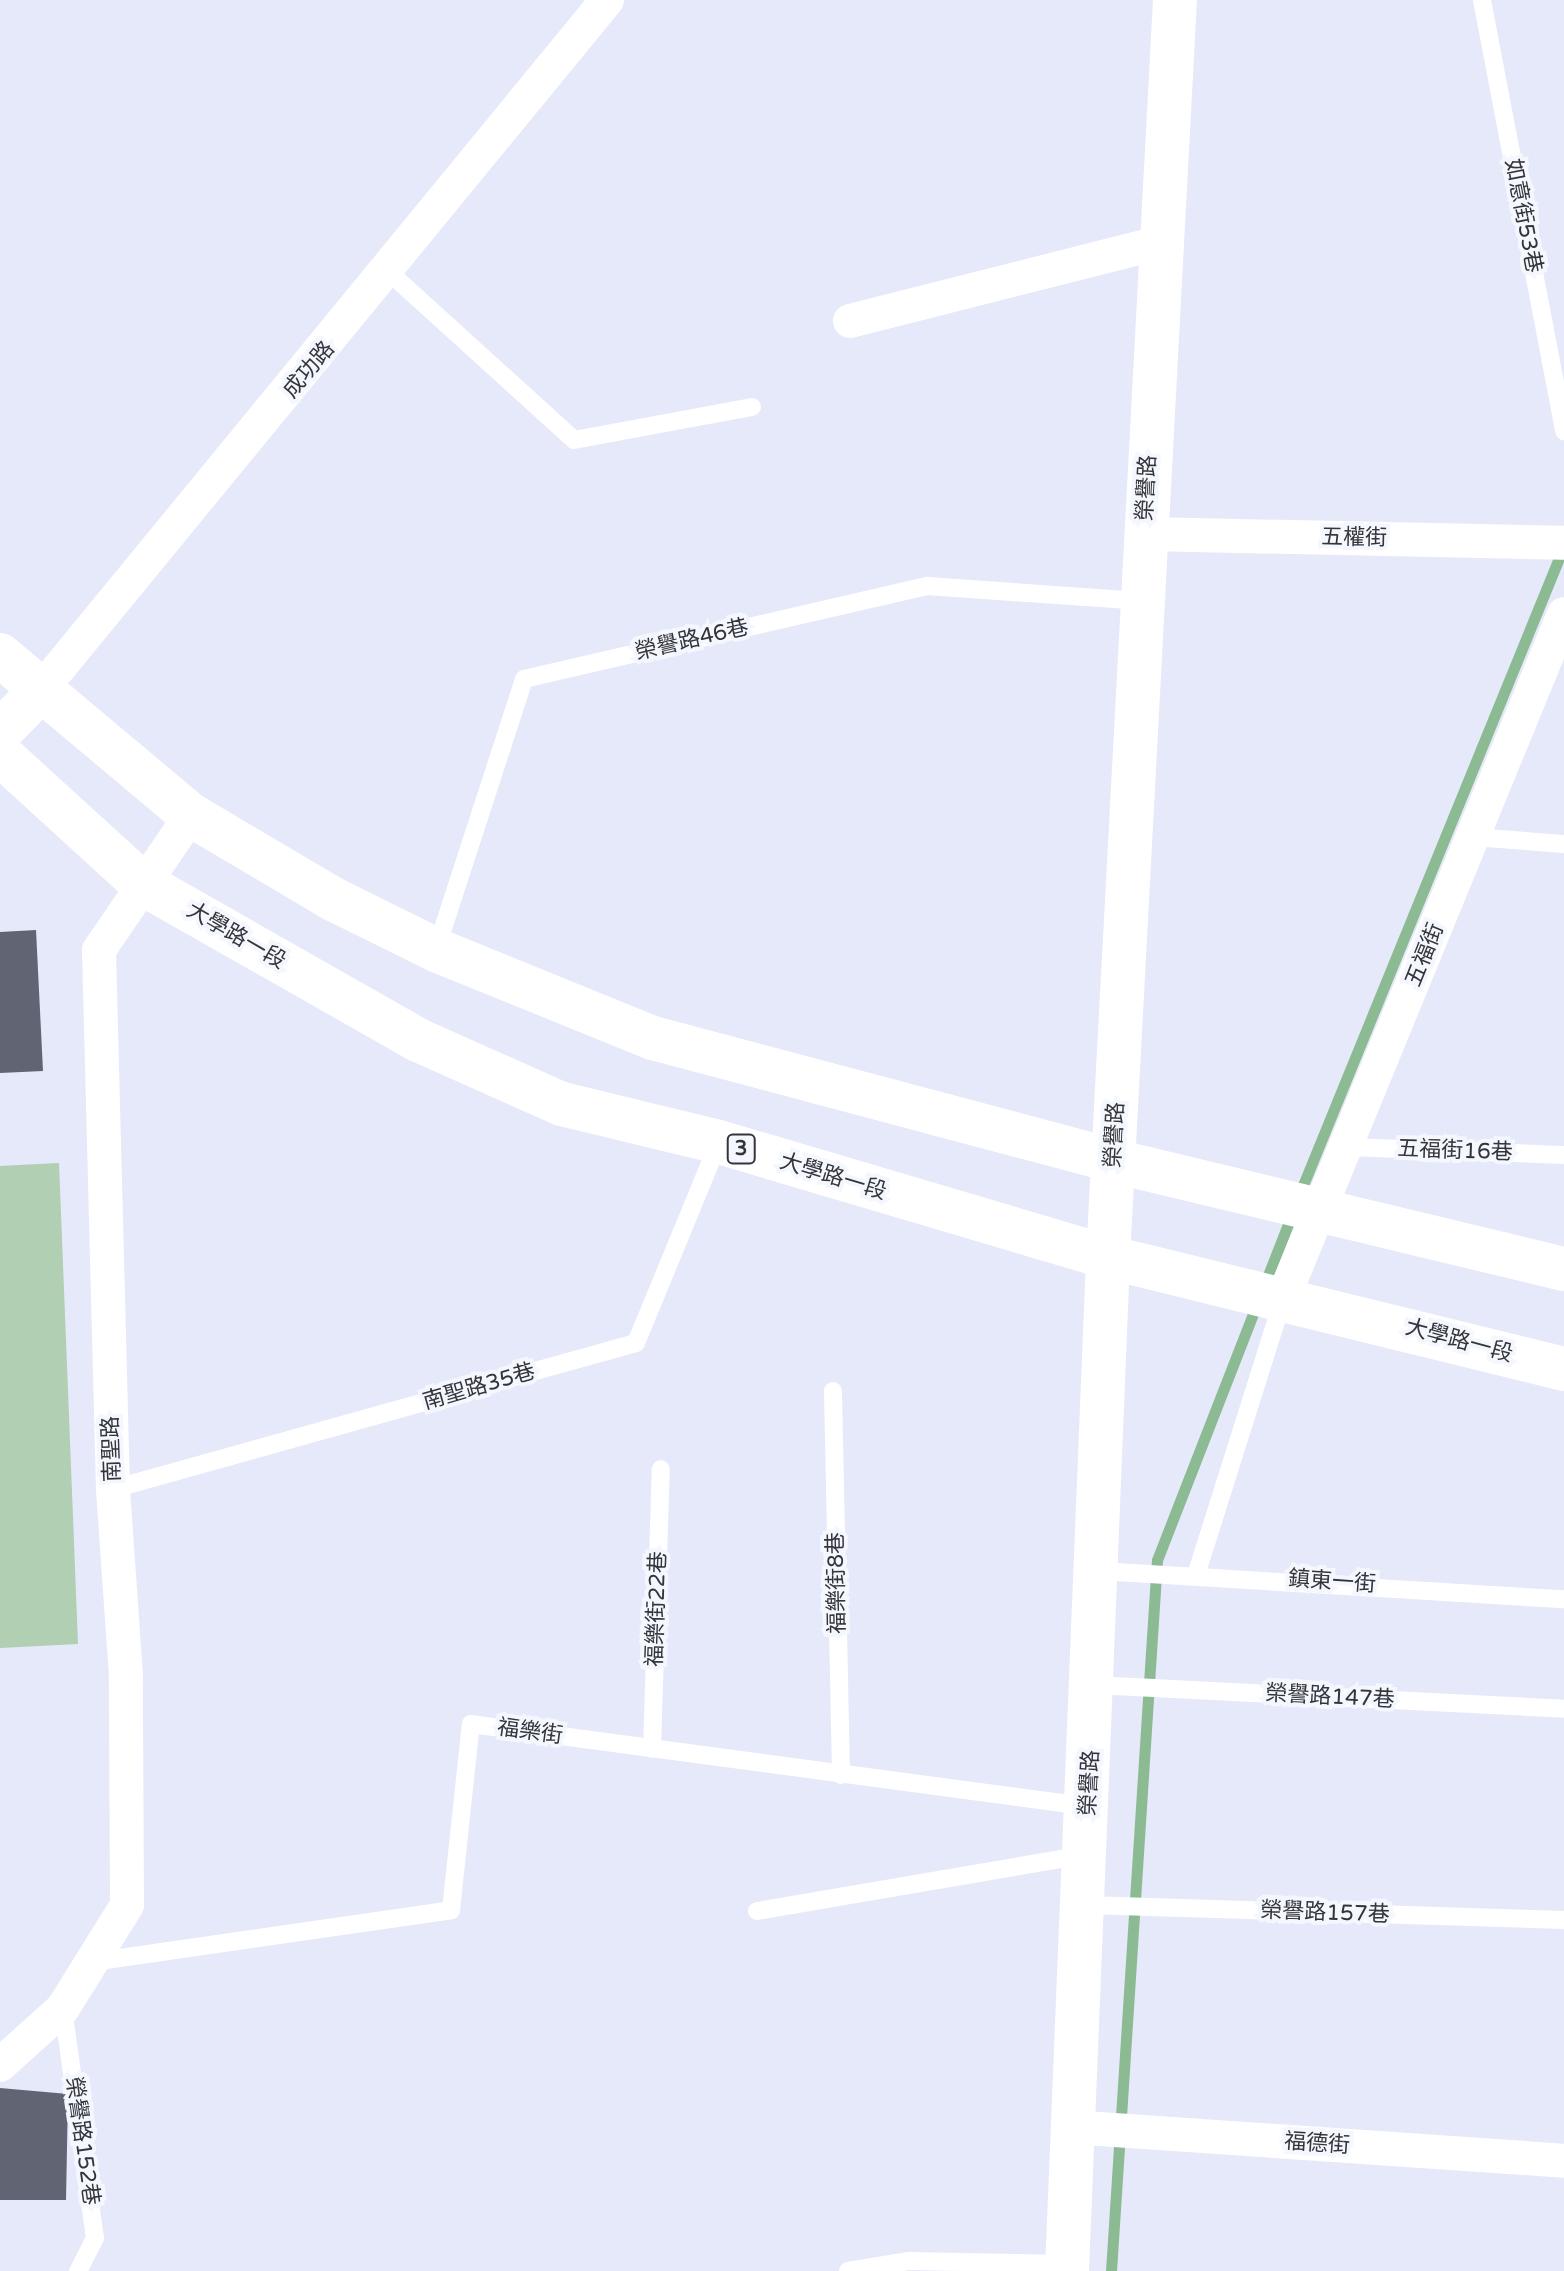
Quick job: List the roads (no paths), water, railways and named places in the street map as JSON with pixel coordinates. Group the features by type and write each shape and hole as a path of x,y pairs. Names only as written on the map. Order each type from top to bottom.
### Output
{"main road":[{"name":"榮譽路","path":"1067,2268 1070,2127 1086,1905 1100,1571 1108,1257 1175,0"},
{"path":"0,655 191,815 335,900 436,950 653,1038 1114,1161 1324,1207 1564,1269"},
{"name":"成功路","path":"0,732 40,691"},
{"name":"大學路一段","path":"0,754 140,882 418,1040 562,1104 719,1142 1108,1257 1284,1296 1564,1369"}],"street":[{"name":"成功路","path":"40,691 390,273 607,0"},
{"path":"850,321 1162,242"},
{"name":"五權街","path":"1145,534 1564,543"},
{"name":"五福街","path":"1284,1296 1324,1207 1473,837 1552,676 1564,614"},
{"name":"南聖路","path":"0,2065 63,2008 127,1905 126,1676 113,1489 99,950 140,882 191,815"},
{"name":"福德街","path":"1070,2127 1564,2161"}],"lane":[{"name":"如意街53巷","path":"1482,0 1564,431"},
{"path":"390,273 574,440 752,407"},
{"name":"榮譽路46巷","path":"436,950 524,679 927,586 1143,601"},
{"path":"1473,837 1564,844"},
{"name":"南聖路35巷","path":"113,1489 636,1343 719,1142"},
{"name":"五福街16巷","path":"1347,1147 1564,1155"},
{"path":"1197,1572 1284,1296"},
{"name":"福樂街8巷","path":"833,1391 841,1775"},
{"name":"福樂街22巷","path":"652,1749 661,1469"},
{"name":"鎮東一街","path":"1100,1571 1197,1572 1564,1599"},
{"name":"榮譽路147巷","path":"1095,1685 1564,1709"},
{"name":"福樂街","path":"92,1962 451,1910 471,1724 1088,1806"},
{"path":"757,1911 1087,1855"},
{"name":"榮譽路157巷","path":"1086,1905 1564,1920"},
{"name":"榮譽路152巷","path":"63,2008 95,2238 78,2271"},
{"path":"848,2271 909,2261 1067,2268"}],"waterway":[{"path":"1299,1195 1563,548"},
{"path":"1263,1288 1292,1214"},
{"path":"1111,2271 1157,1560 1257,1304"}]}
